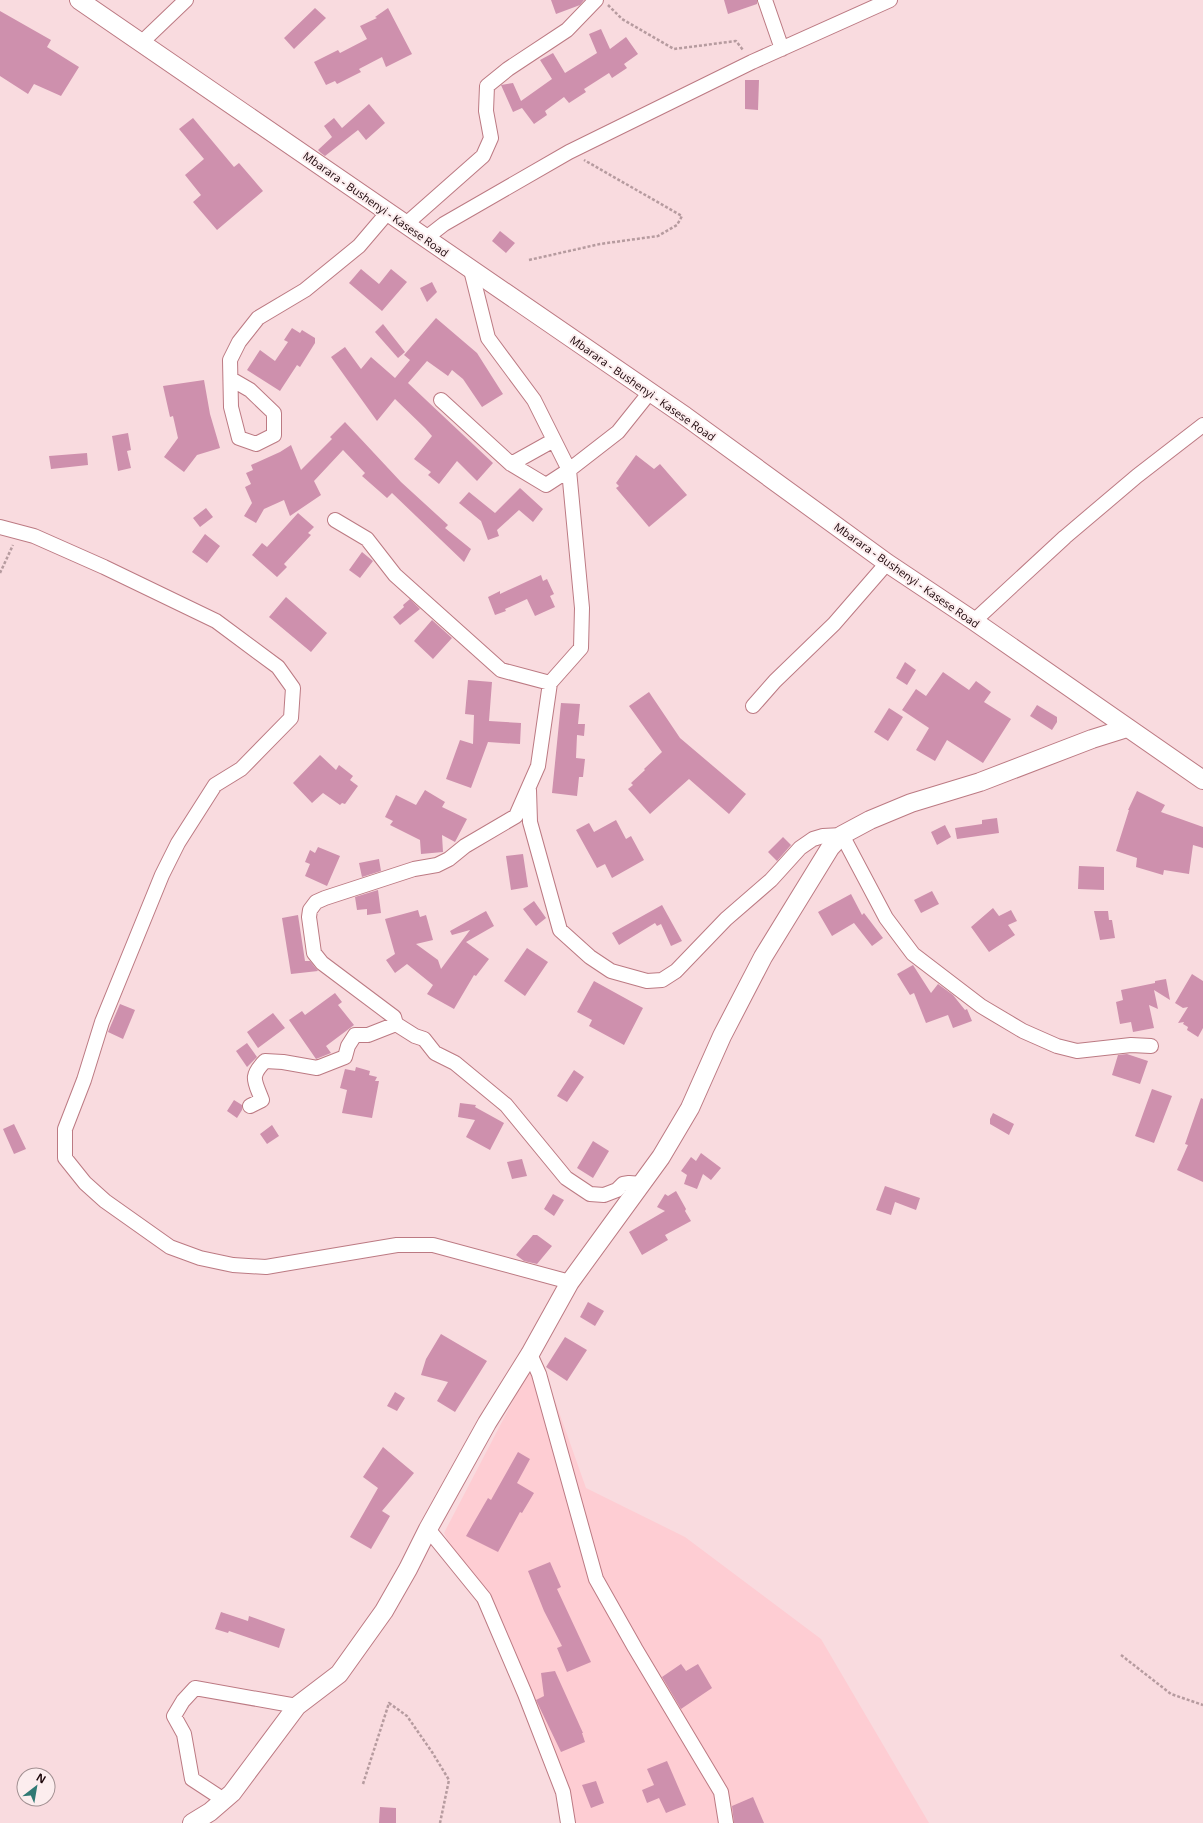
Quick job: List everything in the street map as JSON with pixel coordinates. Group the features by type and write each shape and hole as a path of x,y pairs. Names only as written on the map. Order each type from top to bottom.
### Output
{"main road":[{"name":"Mbarara - Bushenyi - Kasese Road","path":"79,0 406,224 470,270 650,392 886,563 974,621 1203,780"},
{"path":"192,1823 224,1800 249,1772 297,1706 339,1674 384,1611 487,1423 530,1354 570,1282 661,1157 690,1108 722,1036 763,957 820,861 842,835 870,820 911,803 980,782 1092,739 1127,728"}],"street":[{"path":"142,43 186,0"},
{"path":"406,224 483,156 491,138 486,111 487,86 508,69 567,30 596,0"},
{"path":"765,0 782,48"},
{"path":"426,238 444,224 569,152 752,62 890,0"},
{"path":"231,379 230,360 239,342 258,318 305,290 359,246 388,212"},
{"path":"470,270 488,338 534,400 569,470 582,608 581,648 550,683 538,766 516,816 465,846 450,860 437,865 414,869 316,902 310,910 313,945 317,957 394,1017 396,1024 415,1036 424,1039 435,1053 455,1063 506,1105 566,1178 590,1194 604,1195 617,1190 623,1184 629,1182 642,1184"},
{"path":"441,400 511,464 546,485 569,470 618,432 650,392"},
{"path":"974,621 1065,537 1137,476 1203,425"},
{"path":"511,464 554,440"},
{"path":"335,520 367,539 395,575 501,670 550,683"},
{"path":"5,529 34,536 104,567 216,621 278,667 293,688 291,718 241,769 215,785 178,843 162,875 102,1022 84,1080 65,1129 65,1158 74,1171 105,1201 131,1218 147,1232 170,1247 200,1258 233,1265 266,1267 397,1245 433,1245 570,1282"},
{"path":"753,706 775,681 834,624 886,563"},
{"path":"529,787 530,822 560,930 590,957 612,971 647,981 662,980 676,971 726,919 771,880 800,848 813,839 823,836 842,835 886,918 913,954 982,1006 1023,1031 1057,1046 1077,1051 1131,1045 1151,1046"},
{"path":"250,1106 262,1100 254,1080 256,1070 265,1060 317,1068 345,1057 348,1046 355,1035 368,1035 396,1024"},
{"path":"530,1354 539,1374 596,1579 720,1792 726,1823"},
{"path":"428,1529 484,1598 525,1694 560,1785 568,1823"},
{"path":"224,1800 192,1779 184,1734 174,1716 183,1701 195,1688 297,1706"}],"path":[{"path":"604,0 622,19 674,50 736,41 752,62"},
{"path":"529,260 600,244 658,236 677,225 682,216 569,152"},
{"path":"0,573 14,547 5,529"},
{"path":"1121,1655 1170,1694 1203,1705"},
{"path":"363,1784 390,1703 407,1716 449,1780 440,1823"}],"shaded area":[{"path":"538,1353 586,1488 685,1537 821,1639 929,1823 568,1823 501,1647 444,1533"}],"building":[{"path":"551,0 584,0 580,5 556,14"},
{"path":"724,0 757,0 757,4 728,14"},
{"path":"315,8 326,18 294,49 284,38"},
{"path":"388,8 412,54 386,67 382,57 359,69 361,72 337,84 335,81 326,85 314,62 338,50 340,53 367,39 360,26 377,18 375,17"},
{"path":"0,11 51,40 47,47 79,67 61,96 34,84 28,94 0,76"},
{"path":"601,29 610,49 626,37 638,54 624,64 627,68 612,78 609,73 584,89 586,92 569,103 564,97 545,111 547,115 534,124 522,108 513,112 501,85 513,83 521,101 552,79 540,60 553,53 565,73 597,53 589,34"},
{"path":"745,80 759,80 758,110 745,109"},
{"path":"369,104 385,123 366,140 358,130 325,156 318,150 332,137 324,126 334,118 342,128"},
{"path":"193,118 234,167 239,163 263,191 217,230 193,202 201,195 185,175 204,159 179,129"},
{"path":"500,231 515,243 506,253 492,241"},
{"path":"361,269 379,284 391,269 407,282 382,311 349,283"},
{"path":"432,282 437,292 427,302 420,288"},
{"path":"436,318 477,353 503,394 482,407 463,379 452,370 448,376 427,361 408,383 493,463 477,481 457,461 439,484 428,475 431,472 414,459 432,436 395,399 377,421 331,357 345,347 361,369 371,357 395,378 410,360 404,355"},
{"path":"383,324 405,352 398,358 375,332"},
{"path":"292,328 300,333 302,330 315,338 315,343 300,367 297,365 280,391 247,370 260,350 275,361 288,342 284,340"},
{"path":"204,380 210,414 220,448 197,455 184,472 164,457 178,438 173,416 170,417 163,386"},
{"path":"345,422 401,482 448,525 445,528 471,549 464,562 392,493 387,498 362,476 365,473 343,450 314,481 321,495 290,516 284,500 264,509 256,523 244,516 252,503 245,487 251,484 246,473 253,470 251,465 280,452 291,445 301,470 332,439 330,437"},
{"path":"128,433 131,450 127,451 131,468 118,471 112,436"},
{"path":"87,453 88,465 51,469 49,456"},
{"path":"636,455 654,469 660,464 687,495 649,527 616,488 619,486 616,483"},
{"path":"520,488 543,509 533,522 519,510 497,530 499,536 488,540 481,521 459,503 469,492 495,513"},
{"path":"206,508 213,517 200,527 193,518"},
{"path":"298,513 314,527 308,533 311,535 284,564 287,567 277,577 252,555 262,543 267,547"},
{"path":"205,534 220,546 207,563 192,552"},
{"path":"362,552 373,561 360,578 349,570"},
{"path":"541,575 543,581 547,579 554,594 550,596 555,607 535,616 527,599 505,609 506,611 495,615 488,597 500,591 500,594"},
{"path":"286,597 327,633 311,652 269,617"},
{"path":"410,599 420,609 400,625 393,617"},
{"path":"432,620 452,638 433,659 414,641"},
{"path":"905,662 916,670 907,685 896,678"},
{"path":"943,672 969,690 976,681 991,692 984,702 1011,719 983,763 947,740 935,761 916,750 929,728 902,710 916,689 926,696"},
{"path":"468,680 492,682 489,721 521,723 520,744 488,742 471,788 446,779 460,740 473,744 474,715 465,714"},
{"path":"649,692 680,738 746,794 729,814 689,779 650,814 628,789 633,785 631,783 662,752 629,706"},
{"path":"561,703 580,704 578,724 585,724 584,736 577,735 576,758 585,759 583,777 579,777 577,796 552,793"},
{"path":"1037,705 1057,717 1057,722 1052,730 1030,716"},
{"path":"889,708 903,717 888,741 874,732"},
{"path":"320,755 336,770 339,765 353,776 350,780 358,786 345,804 342,803 340,805 323,793 312,803 293,783"},
{"path":"425,790 445,802 442,807 467,819 455,842 442,835 443,852 421,854 420,840 390,825 393,821 385,817 396,795 416,805"},
{"path":"1137,791 1165,805 1161,812 1203,827 1203,848 1193,845 1189,874 1164,870 1163,875 1136,867 1137,858 1116,851 1128,810"},
{"path":"997,818 999,833 957,839 955,828 982,824 982,820"},
{"path":"616,820 626,839 631,836 644,860 612,878 605,864 597,868 576,830 589,823 594,832"},
{"path":"945,825 951,837 937,845 931,832"},
{"path":"783,837 791,845 777,861 768,852"},
{"path":"318,847 340,856 327,886 305,876 310,864 305,862 310,850 315,853"},
{"path":"523,854 528,887 511,890 506,856"},
{"path":"379,859 381,871 362,877 359,863"},
{"path":"1079,866 1104,867 1104,890 1078,889"},
{"path":"378,890 381,913 367,915 367,909 357,910 355,897"},
{"path":"932,891 939,904 921,913 914,900"},
{"path":"851,894 862,915 864,913 883,938 872,946 854,923 832,936 818,912"},
{"path":"534,901 546,918 536,926 523,909"},
{"path":"662,905 682,941 671,946 661,924 657,926 655,923 619,945 612,933"},
{"path":"993,908 999,916 1011,910 1017,921 1008,925 1015,935 989,952 971,927"},
{"path":"418,910 420,917 426,915 433,940 416,944 438,960 441,969 470,930 452,935 450,931 486,911 494,926 466,942 489,959 476,976 474,975 454,1009 427,994 433,985 407,964 395,973 386,960 395,954 385,919"},
{"path":"1094,911 1108,911 1109,920 1112,920 1115,938 1100,940"},
{"path":"298,915 305,961 310,961 318,971 291,974 282,918"},
{"path":"527,948 548,962 525,996 504,981"},
{"path":"913,965 931,993 938,984 953,995 965,1010 967,1009 972,1021 953,1028 948,1015 926,1023 914,993 910,995 897,974"},
{"path":"1192,974 1203,981 1203,1028 1198,1037 1187,1030 1188,1027 1183,1024 1184,1022 1178,1023 1188,1007 1183,1008 1175,1003"},
{"path":"1166,979 1170,1000 1154,990 1158,1009 1149,1005 1154,1028 1133,1032 1131,1022 1120,1024 1116,1002 1123,1000 1121,990 1155,983 1155,981"},
{"path":"594,981 643,1008 624,1045 589,1026 592,1020 577,1012"},
{"path":"335,993 342,1002 338,1005 354,1025 326,1046 331,1053 316,1059 289,1020 302,1011 305,1015"},
{"path":"120,1004 135,1010 123,1039 108,1032"},
{"path":"273,1013 285,1028 258,1048 247,1032"},
{"path":"247,1043 257,1057 247,1067 236,1051"},
{"path":"1127,1054 1148,1061 1140,1084 1112,1075 1118,1055"},
{"path":"356,1067 370,1071 369,1075 377,1077 375,1081 379,1081 372,1118 342,1113 347,1090 340,1088 345,1069 355,1071"},
{"path":"574,1070 584,1077 567,1102 557,1096"},
{"path":"1152,1089 1172,1096 1154,1143 1135,1136"},
{"path":"1201,1098 1203,1099 1203,1182 1177,1170 1188,1145 1185,1144"},
{"path":"234,1100 242,1105 242,1110 237,1118 227,1111"},
{"path":"460,1103 476,1105 475,1107 504,1123 490,1150 466,1137 475,1120 458,1117"},
{"path":"993,1113 1014,1124 1009,1135 990,1124 990,1119"},
{"path":"14,1124 26,1149 14,1154 3,1129"},
{"path":"272,1125 279,1136 267,1144 260,1134"},
{"path":"593,1141 609,1151 593,1178 577,1168"},
{"path":"701,1153 721,1168 711,1180 703,1174 697,1189 684,1184 687,1175 681,1171 691,1157 696,1161"},
{"path":"522,1159 527,1176 512,1179 507,1162"},
{"path":"885,1186 920,1198 916,1210 895,1202 891,1215 876,1210"},
{"path":"676,1191 691,1221 665,1235 668,1240 642,1255 629,1232 665,1211 657,1207 665,1194 668,1196"},
{"path":"553,1194 564,1200 554,1216 544,1209"},
{"path":"533,1235 537,1235 552,1246 537,1264 524,1261 516,1255"},
{"path":"588,1302 604,1311 595,1326 580,1317"},
{"path":"441,1334 487,1361 455,1412 437,1401 448,1382 421,1375 426,1359"},
{"path":"565,1337 587,1350 567,1381 546,1367"},
{"path":"395,1392 405,1398 397,1411 387,1406"},
{"path":"383,1447 414,1473 382,1511 390,1516 371,1549 350,1537 378,1488 363,1477"},
{"path":"518,1452 530,1459 517,1483 534,1493 522,1513 520,1512 498,1552 466,1536 488,1498 491,1500"},
{"path":"550,1562 561,1587 557,1589 591,1662 567,1672 557,1648 562,1646 544,1611 528,1571"},
{"path":"221,1612 248,1621 249,1616 285,1629 279,1648 229,1631 228,1633 215,1629"},
{"path":"681,1664 686,1671 698,1664 712,1688 681,1709 662,1677"},
{"path":"555,1671 583,1733 585,1742 561,1752 536,1700 544,1696 541,1673"},
{"path":"667,1761 686,1805 666,1813 659,1798 647,1803 642,1790 654,1785 647,1769"},
{"path":"596,1781 604,1803 591,1808 582,1785"},
{"path":"753,1797 764,1823 734,1823 732,1806"},
{"path":"380,1807 396,1808 396,1823 379,1823"}]}
